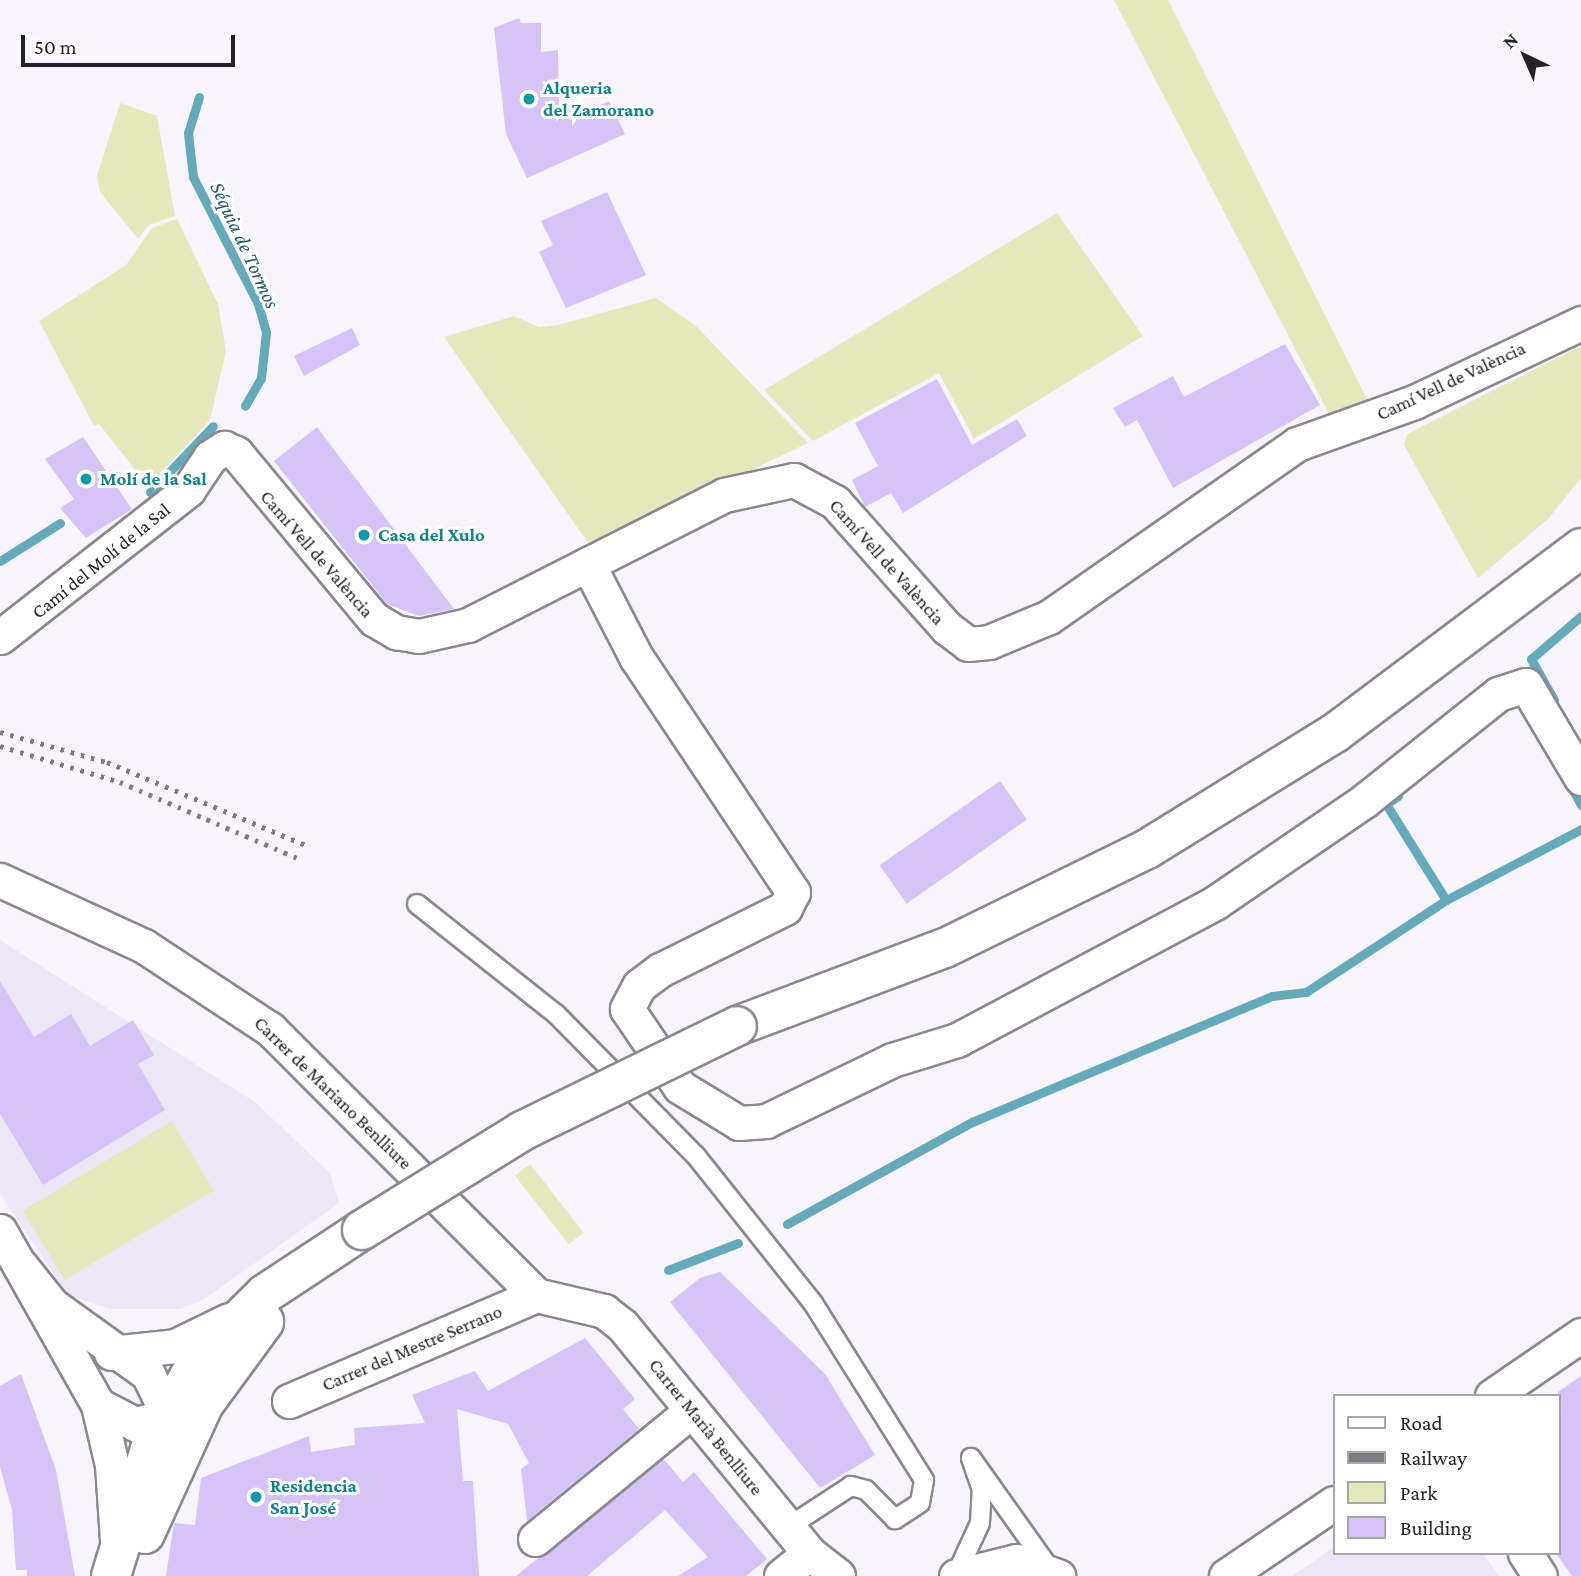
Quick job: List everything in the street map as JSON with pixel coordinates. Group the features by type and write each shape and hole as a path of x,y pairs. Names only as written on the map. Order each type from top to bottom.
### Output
{"street":[{"name":"Camí Vell de València","path":"225,448 236,453 374,620 396,632 419,636 468,625 724,495 794,480 835,502 947,628 968,644 989,642 1049,617 1297,444 1414,402 1581,323"},
{"name":"Camí del Molí de la Sal","path":"0,637 188,490 210,457 225,448"},
{"path":"1520,589 1581,526"},
{"path":"126,1563 112,1465 93,1396 90,1370 100,1360 125,1352 196,1339 362,1230 522,1131 737,1026 945,948 1147,849 1335,733 1520,589 1581,548"},
{"path":"588,564 636,657 793,892 785,908 660,970 639,986 627,1009 680,1087 739,1123 766,1121 892,1060 957,1040 1216,902 1364,801 1498,694 1525,685 1581,778"},
{"name":"Carrer de Mariano Benlliure","path":"0,880 144,946 243,1008 312,1068 550,1299"},
{"path":"0,1231 93,1396 135,1424 165,1419 192,1408 219,1379 259,1326 362,1230"},
{"path":"21,1266 69,1319 125,1352 157,1387 165,1419"},
{"path":"126,1563 165,1419 198,1360 265,1294"},
{"name":"Carrer del Mestre Serrano","path":"289,1401 550,1299"},
{"name":"Carrer Marià Benlliure","path":"550,1299 604,1311 622,1325 809,1553 838,1575"},
{"path":"1495,1394 1581,1335"},
{"path":"126,1563 219,1379"},
{"path":"535,1539 692,1410"},
{"path":"1226,1576 1332,1504"},
{"path":"781,1576 809,1553"},
{"path":"1526,1555 1540,1576"},
{"path":"955,1576 973,1567 1016,1561 1057,1576"}],"lane":[{"path":"417,904 556,1014 696,1156 813,1303 924,1480 920,1503 895,1519 866,1490 851,1486 788,1527"},
{"path":"955,1576 980,1523 982,1490 971,1458 1016,1528 1057,1576"}],"shaded area":[{"path":"0,940 255,1102 330,1173 339,1203 203,1300 180,1309 110,1309 68,1295 0,1194"},
{"path":"1332,1548 1332,1555 1484,1555 1499,1576 1292,1576"}],"green space":[{"path":"1114,0 1168,0 1368,401 1331,418"},
{"path":"120,103 157,116 175,216 149,225 138,239 100,192 97,176"},
{"path":"1057,213 1143,336 1019,412 974,439 939,373 813,441 764,390"},
{"path":"177,219 218,304 226,351 210,420 148,486 99,424 94,426 39,321 126,265 152,228"},
{"path":"656,298 696,326 808,443 591,547 444,337 514,316 539,327 558,325"},
{"path":"1581,346 1581,478 1548,519 1478,578 1404,445 1407,434"},
{"path":"172,1121 214,1190 65,1280 23,1211"},
{"path":"530,1164 584,1233 569,1244 515,1176"}],"building":[{"name":"Alqueria del Zamorano","path":"519,18 521,23 541,23 541,52 558,50 559,117 572,110 575,117 609,101 625,134 527,178 506,134 494,28"},
{"path":"607,192 646,275 566,308 539,252 553,245 541,221"},
{"path":"352,328 360,345 304,376 294,356"},
{"path":"1285,344 1320,405 1173,488 1137,420 1125,427 1113,408 1173,376 1184,397"},
{"path":"937,379 972,445 1017,419 1027,436 903,513 891,493 865,507 852,480 878,466 855,423"},
{"name":"Casa del Xulo","path":"317,427 454,609 419,616 387,604 274,461"},
{"name":"Molí de la Sal","path":"83,437 132,509 86,538 60,508 74,499 45,459"},
{"path":"1000,781 1027,820 907,904 880,865"},
{"path":"0,981 34,1037 71,1014 90,1046 133,1020 154,1055 138,1064 165,1110 43,1185 0,1114"},
{"path":"720,1272 825,1374 875,1455 820,1488 670,1302 700,1278"},
{"path":"585,1338 635,1399 623,1409 639,1429 527,1521 521,1469 529,1463 508,1424 457,1409 463,1481 473,1481 479,1576 166,1576 174,1523 195,1525 201,1478 309,1436 311,1452 355,1445 354,1428 425,1423 412,1395 475,1371 488,1391"},
{"path":"21,1374 56,1470 75,1576 27,1576 27,1570 16,1570 12,1510 0,1467 0,1386"},
{"path":"1581,1376 1581,1576 1572,1576 1558,1556 1558,1392"},
{"path":"663,1458 683,1482 694,1472 767,1559 746,1576 678,1576 708,1557 665,1510 587,1576 516,1576"}],"waterway":[{"name":"Séquia de Tormos","path":"199,97 188,133 193,177 258,304 266,332 261,378 245,406"},
{"name":"Séquia de Tormos","path":"150,492 213,426"},
{"name":"Séquia de Tormos","path":"0,561 60,523"},
{"path":"1554,700 1531,659 1581,616"},
{"path":"1570,785 1581,805"},
{"path":"1398,796 1386,804 1446,900"},
{"path":"787,1224 972,1122 1272,996 1306,992 1446,900 1581,829"},
{"path":"668,1270 738,1243"}],"railway":[{"path":"0,732 107,762 308,846"},
{"path":"0,746 120,782 300,859"}],"place":[{"name":"Alqueria del Zamorano","path":"529,99"},
{"name":"Molí de la Sal","path":"86,479"},
{"name":"Casa del Xulo","path":"364,535"},
{"name":"Residencia San José","path":"256,1497"}]}
